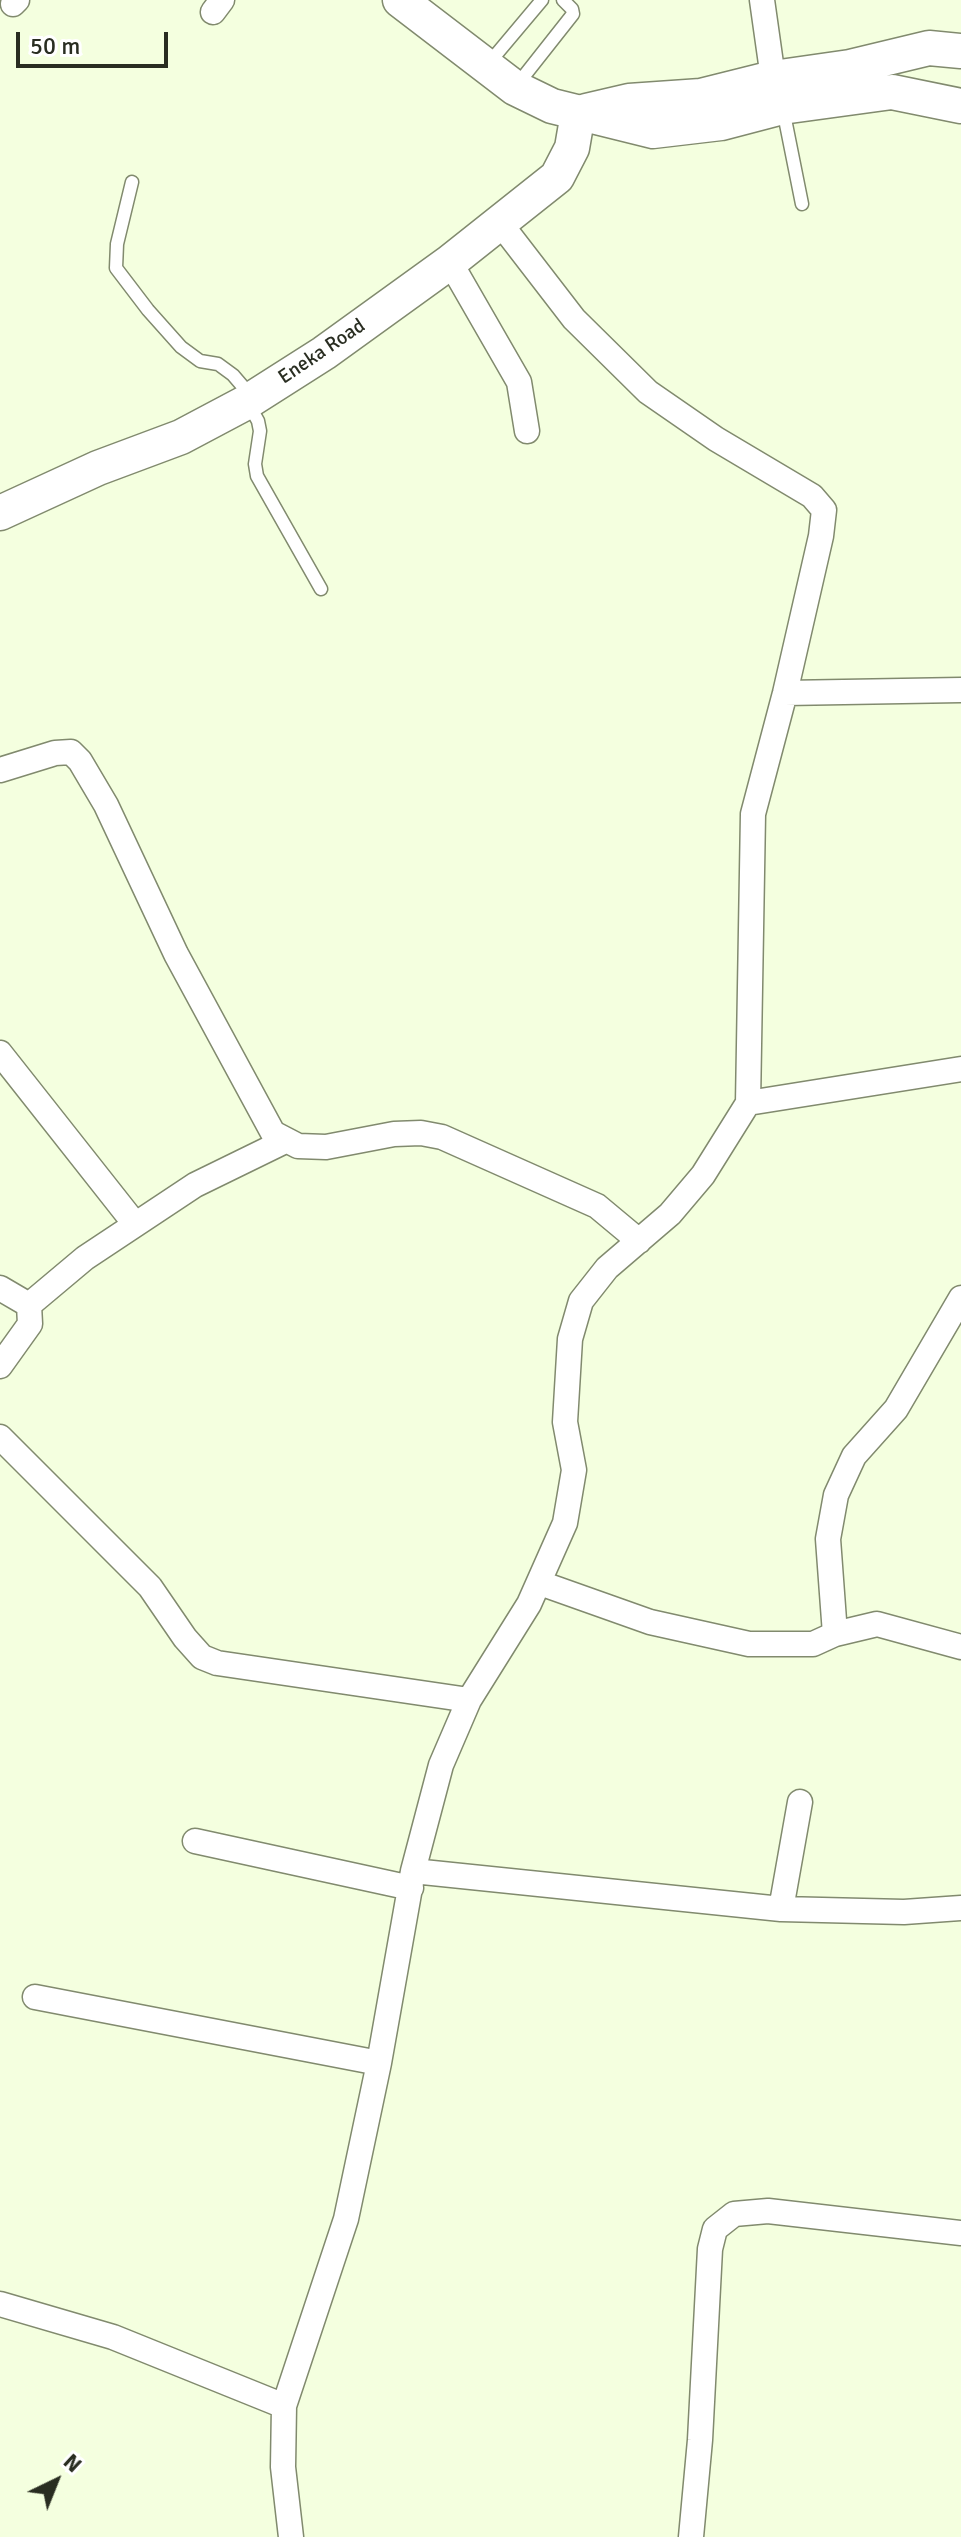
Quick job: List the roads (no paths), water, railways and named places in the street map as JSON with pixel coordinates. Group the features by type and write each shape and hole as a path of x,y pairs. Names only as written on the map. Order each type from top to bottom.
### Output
{"main road":[{"path":"420,6 515,88 552,106 578,113 629,101 777,92 892,92 961,106"},
{"path":"777,92 850,67 929,48 961,51"},
{"name":"Eneka Road","path":"0,513 98,468 181,437 250,400 324,353 450,262 557,177 572,148 578,113"}],"street":[{"path":"762,0 777,92"},
{"path":"291,2537 283,2467 284,2406 346,2219 379,2063 412,1879 441,1765 469,1700 540,1583 565,1523 574,1470 565,1422 570,1339 581,1301 607,1268 670,1214 703,1175 748,1103 753,814 785,693 821,536 824,510 812,496 716,439 648,392 574,319 500,223"},
{"path":"450,262 519,382 527,431"},
{"path":"785,693 961,690"},
{"path":"0,770 55,753 71,752 80,761 106,805 191,981 273,1133 298,1146 326,1147 394,1134 421,1133 442,1137 597,1206 639,1241"},
{"path":"0,1053 135,1224"},
{"path":"748,1103 961,1069"},
{"path":"29,1305 85,1258 195,1185 285,1141"},
{"path":"0,1288 29,1305"},
{"path":"835,1634 828,1539 836,1495 854,1456 896,1409 961,1298"},
{"path":"0,1366 30,1324 29,1305"},
{"path":"0,1437 150,1587 202,1657 217,1663 469,1700"},
{"path":"540,1583 650,1622 749,1644 813,1644 835,1634 877,1624 961,1647"},
{"path":"781,1909 800,1802"},
{"path":"195,1841 412,1879 781,1909 904,1912 961,1908"},
{"path":"35,1997 379,2063"},
{"path":"691,2537 700,2440 710,2249 715,2229 734,2214 768,2211 961,2233"},
{"path":"0,2304 113,2337 284,2406"}],"lane":[{"path":"487,66 542,0"},
{"path":"515,88 569,21 572,9 563,0"},
{"path":"777,92 802,204"},
{"path":"132,182 117,244 116,268 181,347 200,361 218,364 233,375 250,400 260,431 255,464 257,476 321,589"}]}
